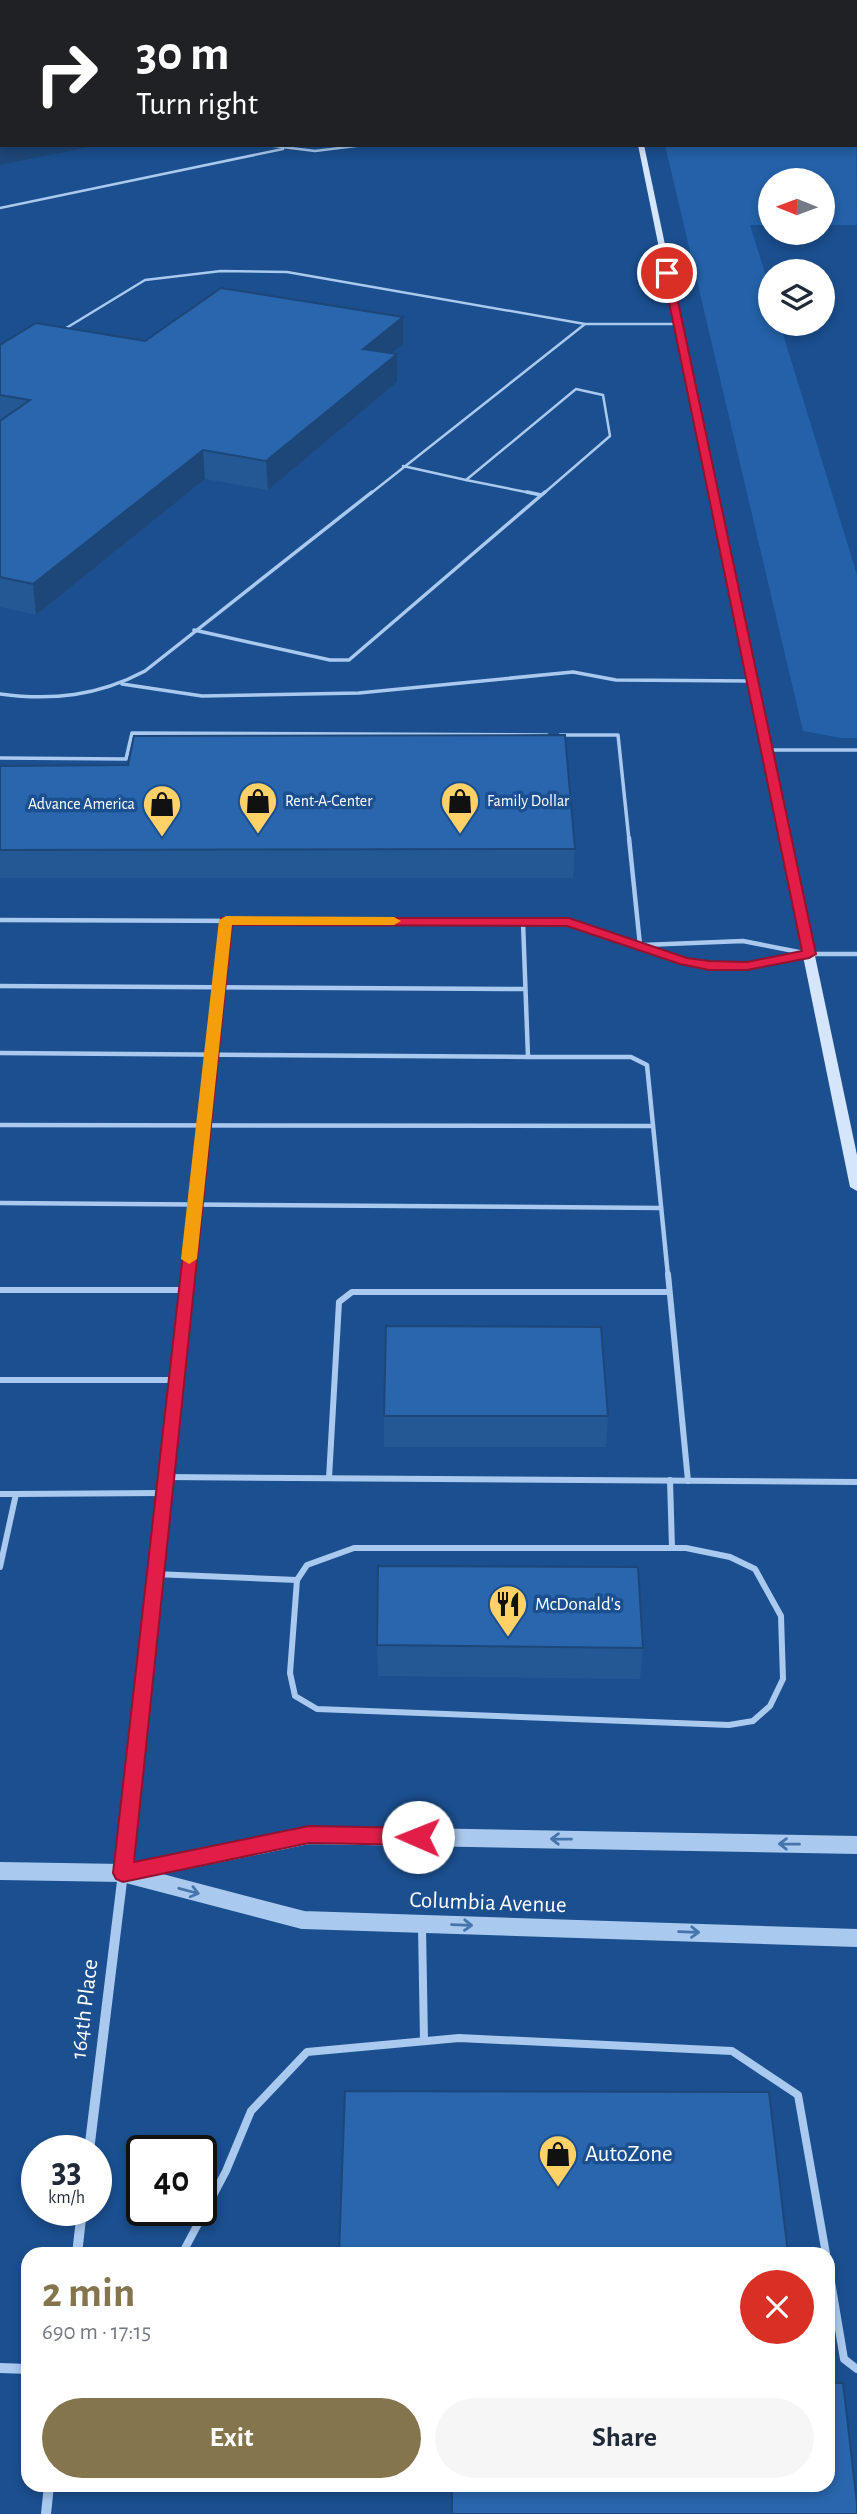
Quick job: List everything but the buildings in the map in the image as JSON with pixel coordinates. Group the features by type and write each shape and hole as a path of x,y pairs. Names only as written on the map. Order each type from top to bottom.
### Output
{"main road":[{"path":"641,147 857,1187"}],"street":[{"name":"Columbia Avenue","path":"0,1871 123,1873 309,1835 857,1845"},
{"name":"Columbia Avenue","path":"123,1873 303,1920 857,1938"},
{"name":"164th Place","path":"91,2135 123,1873"},
{"path":"78,2247 80,2226"},
{"path":"0,2368 21,2369"},
{"path":"46,2514 48,2492"}],"lane":[{"path":"274,147 316,150 345,147"},
{"path":"0,208 283,149"},
{"path":"57,334 145,281 243,270 286,272 585,324 678,324"},
{"path":"0,694 42,698 70,697 122,684 145,671 585,324"},
{"path":"194,630 330,660 349,660 610,436 603,395 576,389 466,480"},
{"path":"403,466 541,495"},
{"path":"122,684 202,696 368,693 526,674 560,673 616,680 752,681"},
{"path":"0,758 126,759 132,733 618,735 640,946"},
{"path":"767,750 857,750"},
{"path":"0,920 569,922 684,961 709,965 747,966 809,954 857,954"},
{"path":"123,1873 174,1380 226,920"},
{"path":"523,922 528,1056"},
{"path":"640,946 704,940 743,941 809,954"},
{"path":"0,986 525,989"},
{"path":"0,1053 631,1057 647,1065 688,1481"},
{"path":"0,1125 653,1126"},
{"path":"0,1203 661,1208"},
{"path":"0,1290 186,1290"},
{"path":"329,1478 339,1302 352,1292 669,1292"},
{"path":"0,1380 174,1380"},
{"path":"164,1477 857,1482"},
{"path":"670,1480 672,1548"},
{"path":"0,1494 162,1493"},
{"path":"0,1567 16,1494"},
{"path":"354,1548 672,1548 730,1558 755,1569 781,1616 783,1679 770,1706 753,1721 729,1725 317,1709 295,1696 290,1672 297,1580 307,1565 334,1553 354,1548"},
{"path":"154,1574 297,1580"},
{"path":"422,1924 424,2041"},
{"path":"186,2247 226,2171 251,2111 307,2052 459,2038 732,2051 798,2095 825,2247"},
{"path":"835,2306 844,2359 857,2369"}],"shaded area":[{"path":"665,147 856,147 857,225 835,225 835,168 758,168 758,225 750,225 761,259 758,259 758,336 784,336 857,575 857,738 803,731"}],"slow traffic":[{"path":"189,1259 226,920 394,921"}],"place":[{"name":"Rent-A-Center","path":"258,835"},
{"name":"Family Dollar","path":"460,835"},
{"name":"Advance America","path":"162,838"},
{"name":"McDonald's","path":"508,1638"},
{"name":"AutoZone","path":"558,2188"}],"route":[{"path":"418,1837 309,1835 123,1873 174,1380 226,920 569,922 684,961 709,965 747,966 809,954 667,273"}]}
